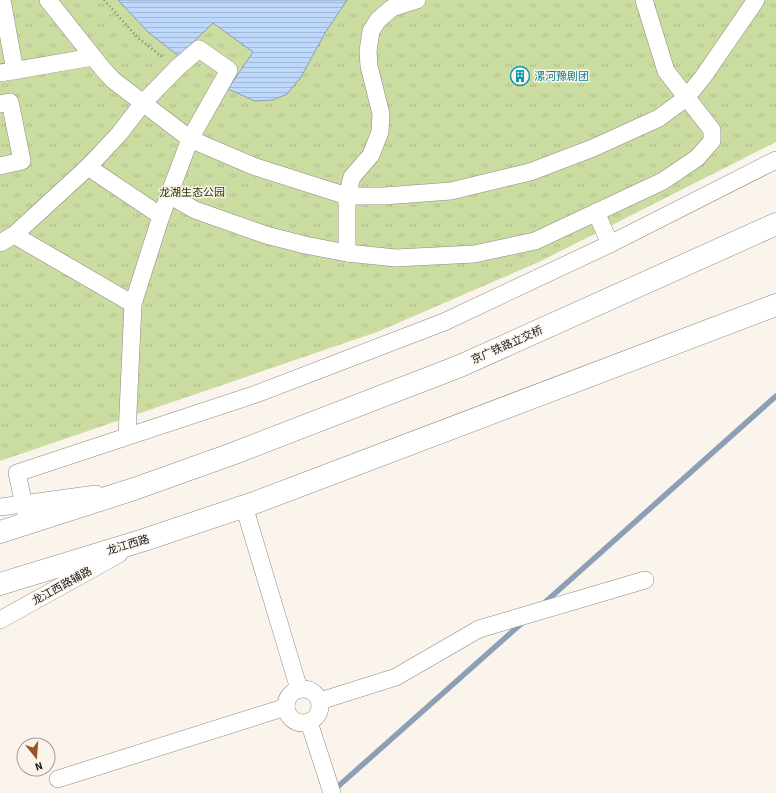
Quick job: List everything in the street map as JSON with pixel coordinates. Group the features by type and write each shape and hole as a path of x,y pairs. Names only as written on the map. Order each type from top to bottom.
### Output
{"highway":[{"name":"京广铁路立交桥","path":"26,513 134,489 232,454 460,366 776,224"},
{"path":"249,504 776,305"},
{"name":"龙江西路","path":"0,584 144,540 249,504"},
{"path":"0,532 26,513"}],"street":[{"path":"2,0 8,72 93,57"},
{"path":"48,0 93,57 114,80 190,139 253,166 348,196 384,196 451,191 530,172 593,148 659,118 686,98 703,77 756,0"},
{"path":"348,253 348,196 352,177 371,155 380,132 381,114 368,51 372,31 378,20 392,8 417,0"},
{"path":"169,195 195,210 266,235 305,245 348,253 396,258 474,254 535,241 663,181 697,158 712,141 712,130 666,71 644,0"},
{"path":"127,435 132,304 161,216 190,139 228,70 199,49 177,68 143,103 119,134 88,168 7,239 132,304"},
{"path":"0,104 10,102 22,162 0,166"},
{"path":"0,507 26,513 16,473 127,435 256,394 444,322 610,244 776,160"},
{"path":"88,168 161,216"},
{"path":"596,212 610,244"},
{"path":"249,504 299,689"},
{"name":"龙江西路辅路","path":"0,620 144,540"},
{"path":"320,701 396,677 479,629 645,580"},
{"path":"299,689 314,692 320,701 320,711 314,720 309,722 299,723 294,721 290,717 286,707 286,703 291,694 299,689"},
{"path":"58,779 286,707"},
{"path":"309,722 332,793"}],"path":[{"path":"104,0 138,38 177,68"}],"green space":[{"name":"龙湖生态公园","path":"0,0 776,0 776,142 541,261 377,332 0,461"}],"water":[{"path":"118,0 347,0 325,33 301,77 287,94 273,100 255,101 228,89 253,52 213,23 179,56 149,33"}],"waterway":[{"path":"542,605 776,396"},
{"path":"334,790 522,623"}],"place":[{"name":"漯河豫剧团","path":"520,76"}]}
